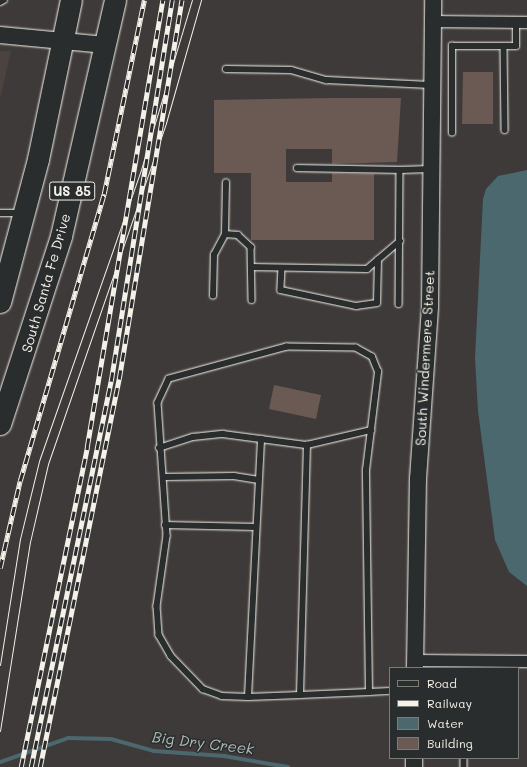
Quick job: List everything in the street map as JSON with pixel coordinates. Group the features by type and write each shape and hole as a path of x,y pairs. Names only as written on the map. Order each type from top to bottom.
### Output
{"highway":[{"name":"US 85","path":"0,300 25,214 72,0"},
{"name":"South Santa Fe Drive","path":"0,424 58,250 106,45 115,0"}],"street":[{"name":"South Windermere Street","path":"415,664 418,479 430,306 430,22 433,0"},
{"path":"430,22 522,22"},
{"path":"0,35 106,45"},
{"path":"415,664 466,664 527,661"}],"lane":[{"path":"0,2 4,0"},
{"path":"452,133 452,46 516,46 522,22"},
{"path":"504,46 505,130"},
{"path":"226,69 292,70 327,80 430,85"},
{"path":"297,168 400,170 430,169"},
{"path":"399,304 400,170"},
{"path":"213,296 214,255 225,234 226,184"},
{"path":"0,213 25,214"},
{"path":"225,234 238,235 251,247 252,300"},
{"path":"251,267 368,269 400,241"},
{"path":"282,268 281,290 356,306 377,303 378,260"},
{"path":"368,692 366,470 378,372 372,357 356,348 287,347 169,379 158,403 160,448 165,477 165,525 157,606 159,635 171,656 203,689 222,696 248,697 300,695 368,692 389,691"},
{"path":"160,448 194,437 223,434 307,445 371,430"},
{"path":"248,697 261,439"},
{"path":"300,695 307,445"},
{"path":"165,477 234,476 259,480"},
{"path":"165,525 256,527"}],"shaded area":[{"path":"0,51 11,51 0,99"}],"water":[{"path":"527,170 527,586 509,572 495,540 478,411 475,358 483,199 486,189 498,176"}],"building":[{"path":"463,72 493,72 493,124 462,124"},
{"path":"401,98 397,162 332,164 332,149 286,149 286,182 332,182 332,173 374,174 374,240 251,240 251,173 214,173 214,100"},
{"path":"274,385 321,395 316,419 269,409"}],"waterway":[{"name":"Big Dry Creek","path":"0,762 68,738 111,739 154,751 224,756 288,767"}],"tram line":[{"path":"0,665 20,539 39,461 140,173 192,0"},
{"path":"0,731 30,542 48,464 166,123 201,0"}],"railway":[{"path":"0,568 20,481 104,194 144,0"},
{"path":"21,767 87,447 163,0"},
{"path":"31,767 111,381 172,0"},
{"path":"40,767 119,379 182,0"}]}
